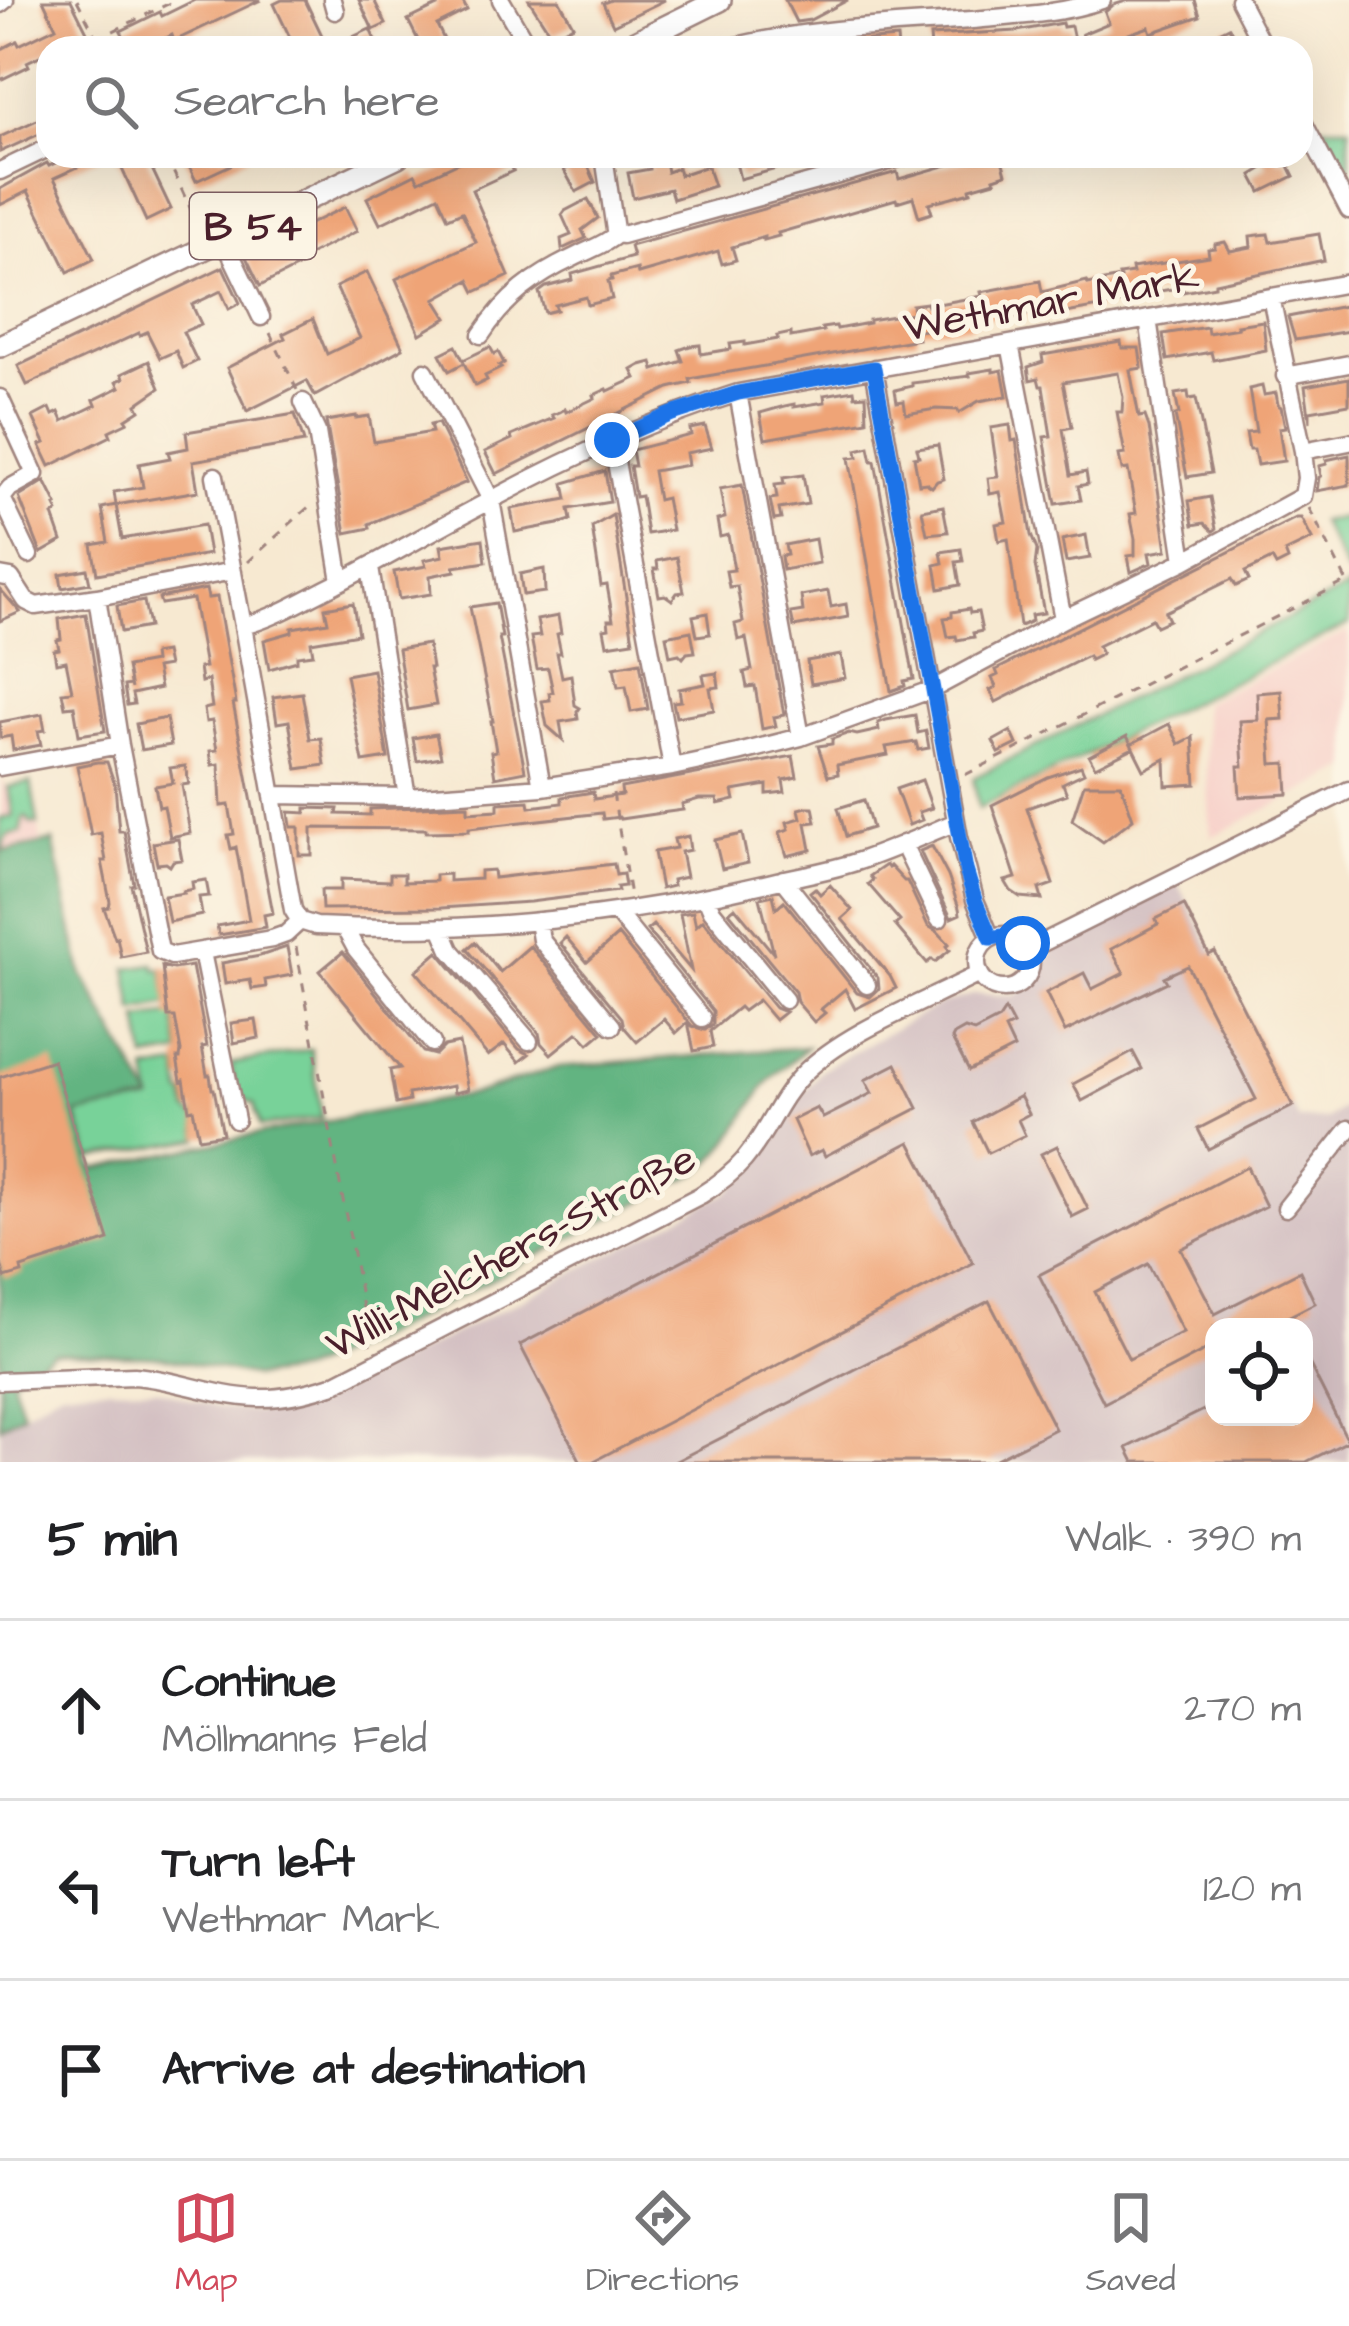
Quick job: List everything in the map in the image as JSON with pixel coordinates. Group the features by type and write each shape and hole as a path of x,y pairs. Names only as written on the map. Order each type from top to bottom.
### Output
{"main road":[{"path":"647,36 720,0"},
{"name":"B 54","path":"0,346 373,168"}],"street":[{"path":"501,0 522,36"},
{"path":"791,36 1009,17 1102,0"},
{"path":"1239,0 1258,36"},
{"path":"1313,140 1349,210"},
{"path":"0,171 36,154"},
{"path":"481,335 514,294 547,271 608,242 616,230 606,168"},
{"path":"616,230 628,235 865,168"},
{"path":"224,240 261,317"},
{"name":"Wethmar Mark","path":"243,626 269,619 612,440 738,393 1349,283"},
{"path":"273,795 407,797 542,788 801,737 933,689 1303,496 1303,452 1271,297"},
{"path":"1148,320 1184,561"},
{"path":"1010,344 1063,619"},
{"path":"1286,376 1349,364"},
{"path":"874,368 956,823 975,900 991,938"},
{"path":"425,371 491,500 542,788"},
{"path":"738,393 801,737"},
{"path":"0,398 35,474 2,498 29,555"},
{"path":"303,402 317,432 341,581"},
{"path":"612,440 672,766"},
{"path":"1303,452 1349,442"},
{"path":"214,476 296,926"},
{"path":"370,568 407,797"},
{"path":"0,577 10,578 26,601 36,606 233,571"},
{"path":"97,598 160,951 172,956 272,939 296,926 441,927 538,921 706,897 859,861 956,823"},
{"path":"0,766 120,745"},
{"path":"1028,950 1349,790"},
{"path":"903,844 939,919"},
{"path":"783,879 867,985"},
{"path":"706,897 712,911 785,1000"},
{"path":"624,910 702,1018"},
{"path":"538,921 541,940 612,1026"},
{"path":"344,927 356,949 432,1042"},
{"path":"441,927 452,950 530,1041"},
{"path":"1008,935 1028,950 1031,966 1016,987 999,989 979,974 976,958 991,938 1008,935"},
{"path":"202,952 236,1120"},
{"name":"Willi-Melchers-Straße","path":"0,1381 134,1376 237,1396 276,1398 332,1385 716,1186 744,1160 791,1089 815,1063 866,1031 979,974"},
{"path":"1286,1208 1349,1129"}],"path":[{"path":"77,0 96,36"},
{"path":"104,36 176,0"},
{"path":"172,168 199,227 193,238 199,252"},
{"path":"261,317 303,402"},
{"path":"233,571 326,491"},
{"path":"949,783 1348,580 1303,496"},
{"path":"610,777 624,910"},
{"path":"296,926 368,1340 378,1363"}],"shaded area":[{"path":"1349,631 1349,768 1211,837 1203,703"},
{"path":"2,775 5,787 31,782 42,845 0,852"},
{"path":"1178,883 1299,1120 1327,1119 1349,1104 1349,1462 0,1462 0,1427 61,1390 157,1389 216,1407 255,1412 312,1407 728,1193 750,1173 770,1135 823,1069 940,1004 975,994 1014,996 1033,983 1054,948"}],"green space":[{"path":"1323,126 1349,126 1349,177"},
{"path":"1349,517 1349,577 1320,522"},
{"path":"1349,587 1349,624 979,808 973,778"},
{"path":"31,782 38,824 23,818 21,833 8,835 0,852 0,819 13,816 8,787"},
{"path":"53,841 82,973 152,1101 77,1114 94,1169 478,1093 559,1067 807,1047 769,1081 703,1170 375,1340 300,1372 255,1377 161,1357 53,1352 12,1379 23,1413 0,1427 0,852"},
{"path":"154,964 156,970 162,969 168,1004 134,1011 127,968"},
{"path":"174,1014 181,1053 146,1059 139,1019"},
{"path":"311,1049 322,1118 260,1127 254,1104 236,1096 231,1064"},
{"path":"178,1066 182,1094 196,1118 199,1139 90,1158 76,1114 152,1101 147,1071"}],"building":[{"path":"43,0 71,0 88,34 38,36 56,27"},
{"path":"195,0 261,0 185,36 124,36 121,31 160,12 162,16"},
{"path":"305,0 322,36 289,36 274,4"},
{"path":"359,0 374,0 386,24 373,30"},
{"path":"434,0 462,0 467,10 437,25 442,36 416,36 408,20 437,6"},
{"path":"529,0 559,0 573,25 552,36"},
{"path":"665,0 613,25 603,3"},
{"path":"785,0 848,0 810,20 796,22"},
{"path":"1129,0 1195,0 1200,16 1151,33 1149,27 1123,36 1083,36 1109,23 1105,12"},
{"path":"1062,23 1071,26 1073,36 930,36"},
{"path":"1229,27 1233,36 1216,36"},
{"path":"36,37 36,58 0,80 0,50 17,41 19,45"},
{"path":"36,120 36,136 0,152 0,137"},
{"path":"38,168 76,168 54,178 94,259 68,272 28,191 0,205 0,189"},
{"path":"122,168 152,168 171,209 146,221"},
{"path":"190,168 224,168 196,181"},
{"path":"447,168 513,171 472,190 509,276 475,292 469,280 435,299 447,318 420,334 396,279 476,242 462,212 448,218 438,196 380,224 367,198 415,174 419,181"},
{"path":"589,168 595,182 576,192 564,170"},
{"path":"666,168 667,172 678,168 680,175 708,168 714,186 673,199 670,189 633,198 628,173"},
{"path":"737,168 780,168 740,179"},
{"path":"938,168 1004,168 1006,174 970,188 971,192 929,203 932,213 919,217 913,197 896,199 732,247 736,260 722,264 718,251 638,274 637,269 611,276 612,299 588,305 586,297 555,305 557,310 545,313 539,292 573,280 572,274 633,257 630,246 897,172 899,179"},
{"path":"1264,168 1290,168 1294,176 1261,192 1252,175"},
{"path":"588,199 598,218 582,230 586,238 562,249 561,239 571,235 562,215"},
{"path":"345,207 357,231 260,286 245,255"},
{"path":"1268,234 1270,242 1319,234 1324,260 1215,286 1121,298 1122,303 1049,316 1048,311 1004,319 1004,315 975,320 971,326 916,331 918,339 690,379 691,383 669,388 496,474 485,452 554,418 552,415 636,378 632,370 641,365 652,362 654,370 683,361 679,350 690,346 700,345 701,354 731,349 730,344 869,323 913,313 912,305 982,296 981,292 1040,281 1042,292 1120,278 1133,273 1132,268 1209,256 1208,249 1215,244 1225,242 1230,251 1251,247 1250,236"},
{"path":"223,267 240,303 229,309 221,291 192,305 201,324 183,332 197,361 183,368 176,351 160,358 147,332 139,333 27,385 18,366"},
{"path":"367,272 403,348 315,396 307,381 247,411 227,368 313,319 327,354 360,338 336,287"},
{"path":"1349,305 1349,331 1295,340 1288,317"},
{"path":"1263,321 1266,350 1213,360 1211,352 1167,360 1163,334 1207,327 1208,333"},
{"path":"1121,342 1122,348 1139,348 1142,368 1130,370 1139,417 1145,416 1149,427 1167,550 1149,553 1151,563 1131,572 1128,556 1135,555 1135,539 1130,514 1136,513 1128,469 1122,470 1119,455 1125,454 1117,412 1122,412 1123,397 1118,373 1063,382 1072,427 1063,429 1071,475 1086,472 1088,484 1078,486 1081,500 1056,504 1044,437 1051,436 1043,386 1038,378 1030,380 1028,367 1043,362 1042,355"},
{"path":"456,346 463,360 490,347 504,363 475,386 464,363 449,371 440,354"},
{"path":"149,361 160,388 137,404 140,410 109,431 111,436 50,466 33,417 50,408 63,421 96,405 94,400 120,387 117,381 124,378 122,374"},
{"path":"1002,370 1007,396 979,401 959,413 936,409 906,414 904,401 897,402 895,390 912,383"},
{"path":"1349,378 1349,404 1310,411 1310,422 1305,386"},
{"path":"1262,386 1264,395 1276,393 1281,407 1284,461 1257,465 1246,433 1256,432 1249,389"},
{"path":"854,390 855,396 866,395 867,421 765,439 760,413 825,402 824,395"},
{"path":"1188,392 1189,399 1196,398 1211,473 1187,477 1175,394"},
{"path":"295,414 304,442 193,461 198,491 116,505 114,492 143,487 139,464 170,458 168,452 188,448 186,432"},
{"path":"369,416 374,442 432,432 430,425 438,423 467,482 369,524 370,528 346,533 326,421"},
{"path":"1010,425 1037,550 1035,566 1044,613 1031,615 1032,621 1020,626 1008,539 999,541 996,524 1006,522 1000,492 990,494 988,478 998,477 991,428"},
{"path":"705,426 712,448 686,453 688,465 653,471 658,500 666,498 672,530 647,534 641,496 635,497 632,450 691,435 690,429"},
{"path":"938,445 944,479 932,487 919,484 917,448"},
{"path":"869,447 914,679 891,691 849,458"},
{"path":"1349,455 1349,485 1317,491 1319,466"},
{"path":"605,471 610,502 569,509 571,520 515,532 511,509 567,499 564,483"},
{"path":"803,475 808,504 779,509 781,519 774,520 770,499 777,498 775,485 784,484 783,478"},
{"path":"45,481 57,505 53,515 62,541 41,553 19,497"},
{"path":"742,485 784,715 774,717 776,726 762,729 755,686 747,687 744,672 752,670 746,638 738,640 735,624 743,622 737,586 729,587 726,571 734,570 728,535 720,537 717,520 725,518 720,489"},
{"path":"1210,497 1213,531 1204,523 1193,525 1189,501"},
{"path":"116,505 122,539 204,525 209,554 97,574 92,545 108,542 102,508"},
{"path":"943,506 948,532 927,534 922,510"},
{"path":"613,515 633,641 607,645 604,629 613,620 607,585 601,586 592,527"},
{"path":"1301,518 1312,539 1285,552 1288,560 1276,566 1272,559 1245,572 1249,580 1236,586 1232,579 1165,612 1169,620 1156,626 1152,619 1098,646 1102,654 1090,660 1088,656 996,702 990,690 996,687 992,678 998,675 996,670"},
{"path":"1086,535 1090,558 1066,562 1062,540"},
{"path":"483,539 486,562 430,576 431,594 399,599 394,572 426,566 424,560 443,556 441,546"},
{"path":"815,539 819,563 783,570 785,545"},
{"path":"961,549 963,561 956,562 960,585 939,589 935,565 943,563 941,552"},
{"path":"677,557 684,592 672,600 659,596 654,569 658,569 657,561"},
{"path":"87,569 90,583 62,588 60,574"},
{"path":"544,569 545,592 523,595 520,574"},
{"path":"0,589 20,612 0,621"},
{"path":"206,589 208,598 217,597 273,913 264,915 266,927 219,935 217,926 249,920 236,847 231,849 228,835 234,834 229,805 221,806 219,764 212,765 210,751 217,750 212,721 206,722 204,709 212,707 208,680 201,682 199,668 205,667 193,599 161,604 159,598"},
{"path":"828,591 831,607 846,604 848,617 794,627 791,613 803,611 801,596"},
{"path":"144,601 149,627 121,632 117,606"},
{"path":"353,603 358,634 311,642 313,654 269,669 264,640 292,632 292,628 328,622 325,608"},
{"path":"496,603 525,771 495,777 493,721 470,607"},
{"path":"969,609 978,612 982,631 957,640 948,637 944,618"},
{"path":"707,613 710,634 697,636 693,616"},
{"path":"86,614 105,731 79,735 74,706 65,707 62,692 72,691 66,661 56,663 54,650 59,649 57,640 61,639 59,619"},
{"path":"558,616 562,677 571,675 575,705 580,708 578,719 560,722 563,740 547,726 542,701 550,700 553,692 548,668 537,669 531,637 540,636 537,620"},
{"path":"691,631 695,652 683,658 670,656 666,636"},
{"path":"428,644 436,705 408,710 398,649"},
{"path":"165,652 168,666 156,668 160,688 132,694 134,704 127,705 124,686 131,689 127,667 154,662 153,654"},
{"path":"841,655 845,678 811,684 807,661"},
{"path":"640,662 648,709 631,712 626,686 618,687 614,667"},
{"path":"373,670 388,758 363,762 346,675"},
{"path":"717,673 719,687 710,688 714,710 676,717 673,702 681,701 679,689 705,684 703,675"},
{"path":"1281,691 1283,719 1269,720 1272,764 1286,763 1288,794 1240,797 1240,721 1258,720 1257,693"},
{"path":"302,693 310,739 321,738 325,765 297,769 289,721 277,723 273,697"},
{"path":"42,714 41,745 13,750 11,736 0,738 0,722"},
{"path":"915,715 918,733 926,731 929,748 918,750 916,742 886,747 888,755 837,765 838,774 828,776 818,746 849,733 879,730 878,723 886,720"},
{"path":"166,718 171,745 141,750 136,724"},
{"path":"1169,724 1179,744 1193,737 1196,784 1166,786 1165,759 1144,770 1133,748 1095,767 1089,756 1127,736 1131,744"},
{"path":"1011,731 1017,744 999,753 993,741"},
{"path":"436,734 441,757 417,761 413,738"},
{"path":"793,756 797,777 783,780 785,792 767,794 767,785 733,791 735,800 718,804 717,799 699,799 682,804 683,810 620,819 603,819 602,813 469,831 312,828 312,855 299,855 299,827 291,827 289,812 338,809 337,814 370,815 370,809 468,805 468,812 529,801 530,807 593,792 594,799 622,795 621,788"},
{"path":"107,762 115,785 119,831 124,831 146,952 121,957 104,908 110,902 101,833 91,835 77,766"},
{"path":"185,766 189,784 182,785 190,833 170,837 155,786 173,783 170,768"},
{"path":"1081,766 1084,773 1061,784 1067,794 1027,808 1053,884 1039,889 1042,899 1020,897 1005,881 1016,878 992,805"},
{"path":"922,780 932,808 919,812 922,820 909,825 896,789"},
{"path":"1084,784 1121,784 1133,819 1103,842 1072,820"},
{"path":"864,800 872,828 846,836 838,808"},
{"path":"813,807 816,822 806,823 811,850 787,856 780,832 789,829 787,822 801,818 799,809"},
{"path":"742,834 748,863 722,869 715,840"},
{"path":"688,836 690,850 681,852 686,877 661,889 654,852 676,848 674,839"},
{"path":"178,839 182,860 170,866 157,864 153,843"},
{"path":"932,846 959,908 960,914 951,918 920,851"},
{"path":"614,864 625,886 617,887 618,891 441,908 322,909 321,890 341,890 341,879 390,881 390,874 404,874 404,882 435,881 435,875 449,874 449,881 480,879 480,871 493,870 494,878"},
{"path":"886,865 907,881 928,926 949,944 950,950 935,962 927,963 868,884 873,880 870,876"},
{"path":"206,880 209,896 199,897 202,915 169,922 164,896 184,893 193,889 192,882"},
{"path":"830,885 852,910 842,919 896,988 855,1009 845,989 821,1009 825,1013 814,1022 729,912 735,907 774,954 760,898 773,895 776,908 784,901 857,993 870,997 879,989 878,978 810,892 815,888 820,894"},
{"path":"1184,905 1209,955 1215,952 1293,1106 1208,1149 1198,1129 1256,1099 1188,966 1164,977 1167,982 1065,1032 1046,993 1084,973 1092,989 1124,973 1111,949"},
{"path":"693,912 696,926 703,920 775,1008 785,1012 775,1020 758,1000 743,1011 739,1007 710,1031 713,1047 694,1051 688,1022 676,1033 664,1019 637,1042 560,943 566,937 587,962 618,935 692,1026 705,1030 713,1024 713,1011 647,930 653,925 691,970 680,914"},
{"path":"475,942 500,972 530,946 602,1033 589,1044 578,1032 551,1054 539,1033 467,949"},
{"path":"287,947 292,975 265,980 266,987 252,989 250,980 225,984 222,963"},
{"path":"343,952 423,1052 435,1055 444,1046 459,1043 468,1090 454,1093 453,1086 408,1094 409,1101 396,1104 390,1070 400,1068 320,971"},
{"path":"438,952 519,1049 529,1054 519,1062 504,1044 488,1056 416,971"},
{"path":"162,966 192,966 207,1046 202,1047 207,1075 223,1134 199,1138 181,1081 177,1058 181,1051 175,1017 168,1017"},
{"path":"1005,1010 1013,1025 1005,1029 1014,1048 969,1071 954,1035 965,1029 974,1032 999,1019"},
{"path":"256,1020 259,1038 234,1043 231,1023"},
{"path":"1133,1052 1142,1069 1082,1101 1073,1084"},
{"path":"53,1060 109,1240 21,1268 22,1273 5,1278 0,1261 0,1077"},
{"path":"896,1064 918,1108 825,1156 822,1150 809,1156 793,1120 817,1108 823,1118 872,1093 865,1080"},
{"path":"1020,1096 1029,1114 1018,1120 1025,1135 988,1153 973,1122"},
{"path":"910,1142 973,1263 592,1462 581,1462 520,1345"},
{"path":"1057,1146 1088,1209 1072,1217 1041,1154"},
{"path":"1247,1167 1266,1206 1181,1249 1215,1314 1300,1271 1315,1303 1286,1318 1205,1318 1205,1351 1104,1403 1039,1275","holes":["1148,1264 1183,1332 1129,1359 1095,1292"]},
{"path":"989,1301 1055,1429 990,1462 674,1462"},
{"path":"1313,1371 1348,1441 1306,1462 1134,1462 1127,1448 1205,1409 1205,1426 1313,1426"}],"route":[{"path":"612,440 738,393 874,368 966,870 991,938 1008,935 1023,943"}]}
